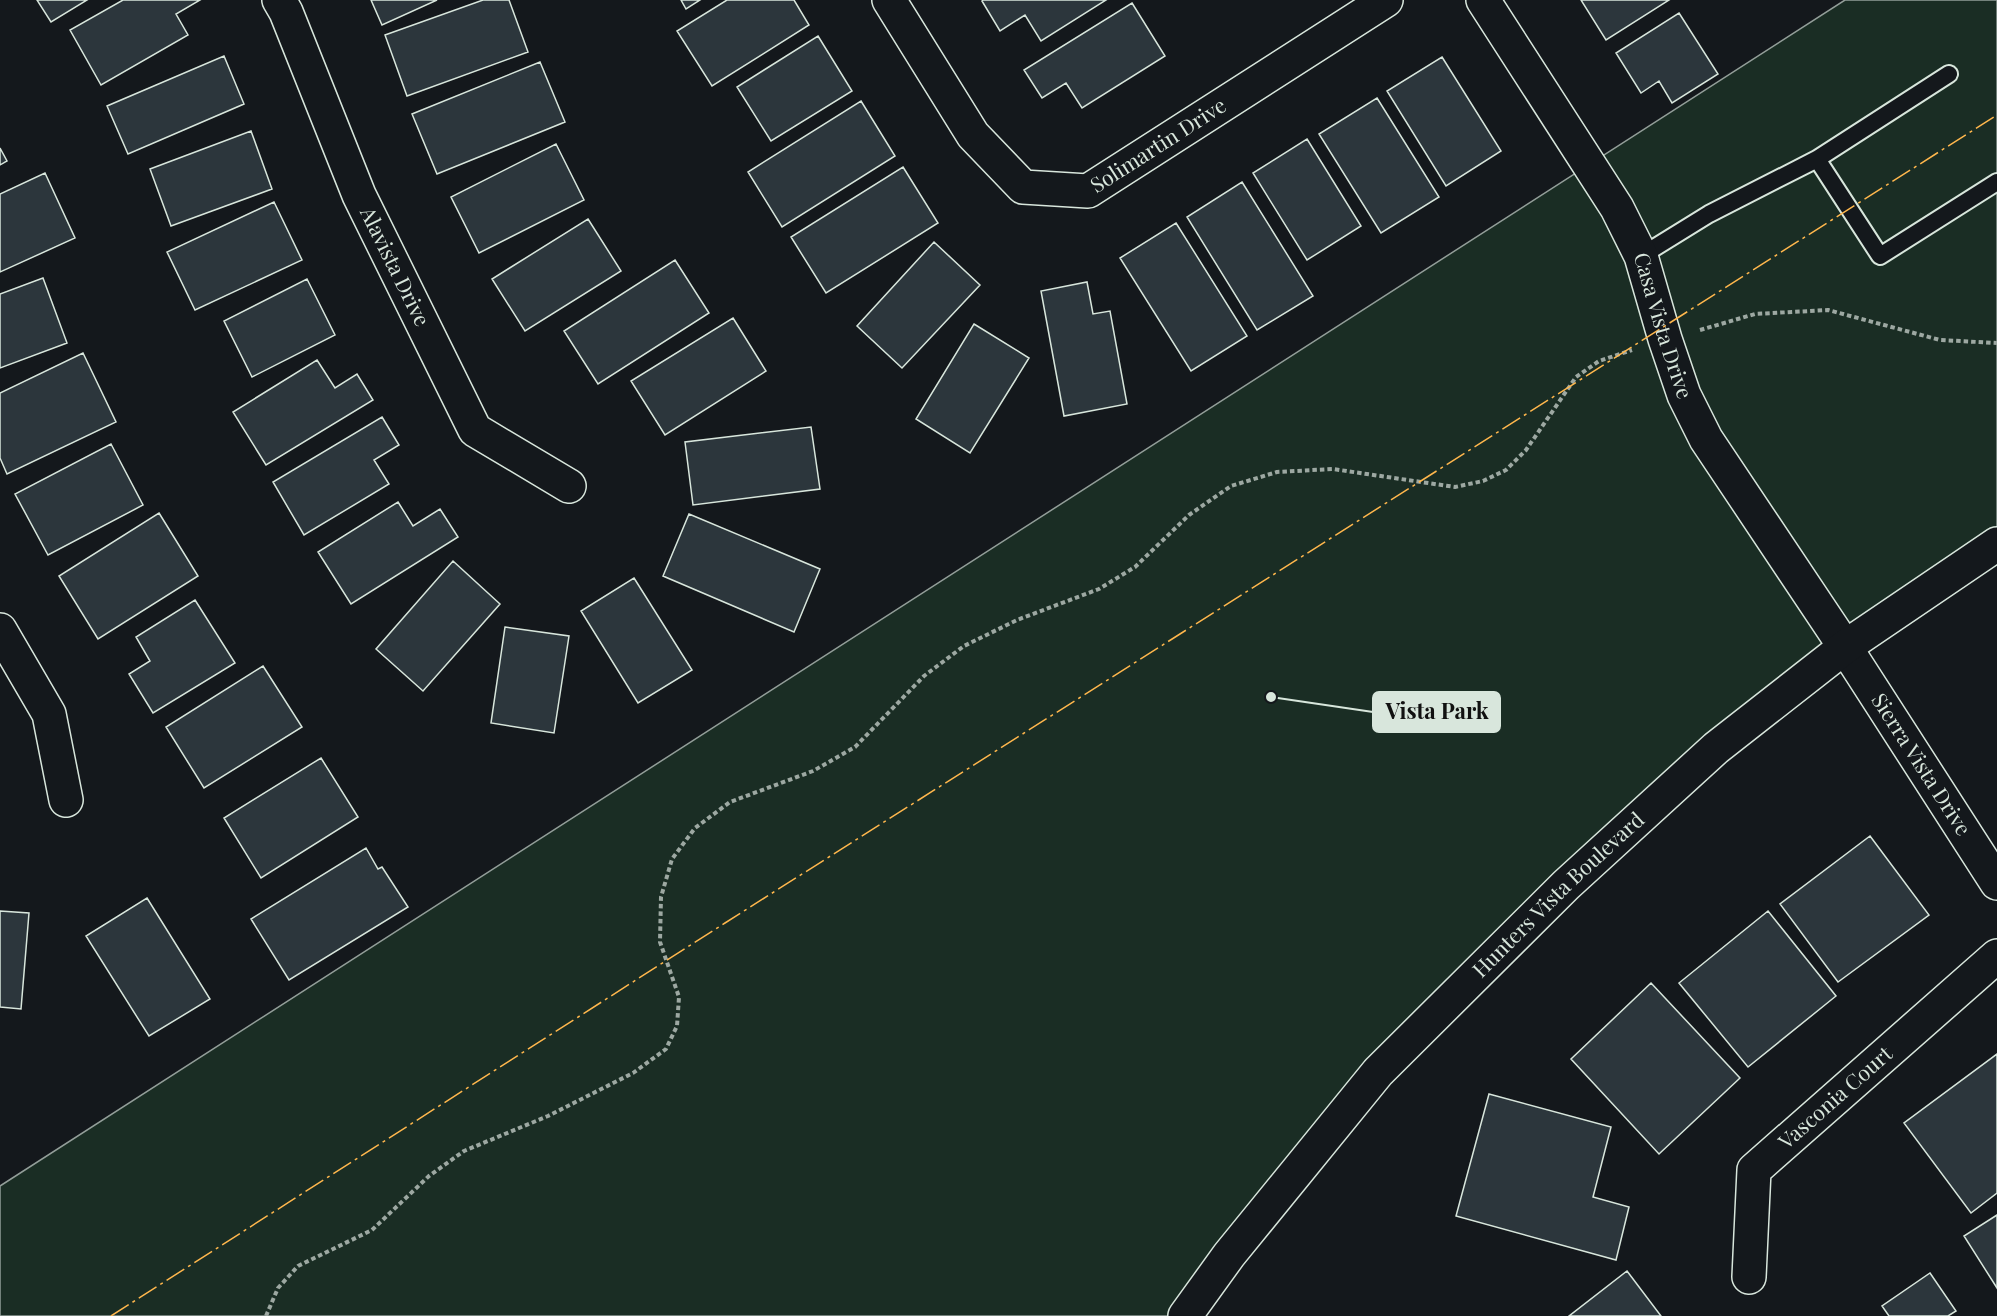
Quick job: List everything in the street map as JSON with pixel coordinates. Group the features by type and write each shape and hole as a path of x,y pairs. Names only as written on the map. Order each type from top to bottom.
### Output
{"street":[{"name":"Alavista Drive","path":"279,0 286,12 359,195 476,430 569,486"},
{"name":"Solimartin Drive","path":"889,0 974,135 1023,187 1088,191 1386,0"},
{"name":"Casa Vista Drive","path":"1483,0 1617,208 1641,256 1684,395 1706,439 1845,647"},
{"name":"Hunters Vista Boulevard","path":"1185,1316 1229,1255 1378,1072 1566,885 1716,748 1845,647 1997,544"},
{"path":"0,630 50,714 66,800"},
{"name":"Sierra Vista Drive","path":"1845,647 1997,883"},
{"name":"Vasconia Court","path":"1749,1277 1754,1170 1997,956"}],"lane":[{"path":"1641,256 1709,214 1817,159 1949,74"},
{"path":"1817,159 1880,255 1997,182"}],"path":[{"path":"267,1316 278,1288 298,1266 372,1230 429,1176 464,1151 548,1116 633,1073 666,1049 677,1026 680,997 660,942 661,897 672,859 696,828 730,802 813,771 855,747 924,676 964,646 1017,620 1099,589 1135,567 1189,515 1232,486 1277,472 1333,470 1455,487 1483,481 1506,470 1526,450 1576,377 1599,361 1665,339 1755,314 1828,310 1940,340 1997,343"}],"green space":[{"path":"1845,0 1997,0 1997,544 1845,647 1378,1072 1185,1316 0,1316 0,1186"}],"building":[{"path":"37,0 87,0 51,22"},
{"path":"123,0 200,0 176,14 188,35 101,85 70,30"},
{"path":"371,0 437,0 382,25"},
{"path":"483,0 509,0 528,52 407,96 385,35"},
{"path":"681,0 700,0 686,9"},
{"path":"727,0 794,0 809,25 712,86 677,31"},
{"path":"983,0 1106,0 1041,41 1025,15 1000,31"},
{"path":"1581,0 1669,0 1606,40"},
{"path":"1132,3 1165,56 1082,108 1066,83 1042,98 1024,70"},
{"path":"1679,13 1718,74 1672,103 1659,81 1641,93 1616,53"},
{"path":"818,36 852,91 771,141 737,87"},
{"path":"224,56 244,104 128,154 107,106"},
{"path":"1442,57 1501,151 1446,186 1387,91"},
{"path":"540,62 565,122 437,174 412,114"},
{"path":"1377,98 1439,197 1381,233 1319,134"},
{"path":"861,101 895,156 782,227 748,172"},
{"path":"251,131 272,189 171,226 150,169"},
{"path":"1307,139 1361,226 1307,260 1253,173"},
{"path":"556,144 584,200 479,253 451,197"},
{"path":"0,148 7,161 0,165"},
{"path":"903,167 938,223 826,293 791,237"},
{"path":"45,173 75,238 0,272 0,194"},
{"path":"1242,182 1313,296 1257,330 1187,217"},
{"path":"274,202 302,260 195,310 167,252"},
{"path":"588,219 621,271 525,331 492,279"},
{"path":"1176,223 1247,336 1191,371 1120,258"},
{"path":"934,242 980,285 902,368 857,326"},
{"path":"675,260 709,313 598,384 564,331"},
{"path":"43,278 67,343 0,368 0,294"},
{"path":"307,279 335,335 252,377 224,321"},
{"path":"1087,282 1093,314 1110,311 1127,404 1064,416 1041,291"},
{"path":"733,318 766,371 665,435 631,381"},
{"path":"974,324 1029,358 970,453 916,419"},
{"path":"83,353 116,422 7,474 0,458 0,393"},
{"path":"317,360 335,388 357,374 373,400 266,465 233,412"},
{"path":"382,417 399,445 374,460 389,484 304,535 273,482"},
{"path":"811,427 820,489 693,505 685,442"},
{"path":"111,444 143,505 48,555 15,494"},
{"path":"398,502 413,526 440,509 458,537 351,604 318,552"},
{"path":"159,513 198,576 98,639 59,576"},
{"path":"689,514 820,569 794,632 663,576"},
{"path":"453,561 500,604 423,691 376,649"},
{"path":"634,578 692,670 638,703 581,611"},
{"path":"195,600 235,663 153,713 129,674 150,661 136,637"},
{"path":"505,627 569,636 554,733 491,723"},
{"path":"263,666 302,727 204,788 166,727"},
{"path":"321,758 358,817 261,878 224,818"},
{"path":"1870,836 1929,915 1838,982 1780,904"},
{"path":"366,848 378,869 382,867 408,907 289,980 251,919"},
{"path":"147,898 210,999 149,1036 86,936"},
{"path":"0,911 29,913 21,1009 0,1007"},
{"path":"1768,911 1836,996 1748,1067 1679,983"},
{"path":"1651,983 1740,1078 1659,1154 1571,1059"},
{"path":"1997,1054 1997,1193 1971,1213 1904,1123"},
{"path":"1489,1094 1611,1127 1593,1197 1629,1207 1616,1260 1456,1216"},
{"path":"1997,1215 1997,1288 1964,1236"},
{"path":"1627,1271 1661,1316 1569,1316"},
{"path":"1930,1273 1956,1311 1948,1316 1889,1316 1882,1306"}],"power":[{"path":"111,1316 1997,115"}],"place":[{"name":"Vista Park","path":"1271,697"}]}
